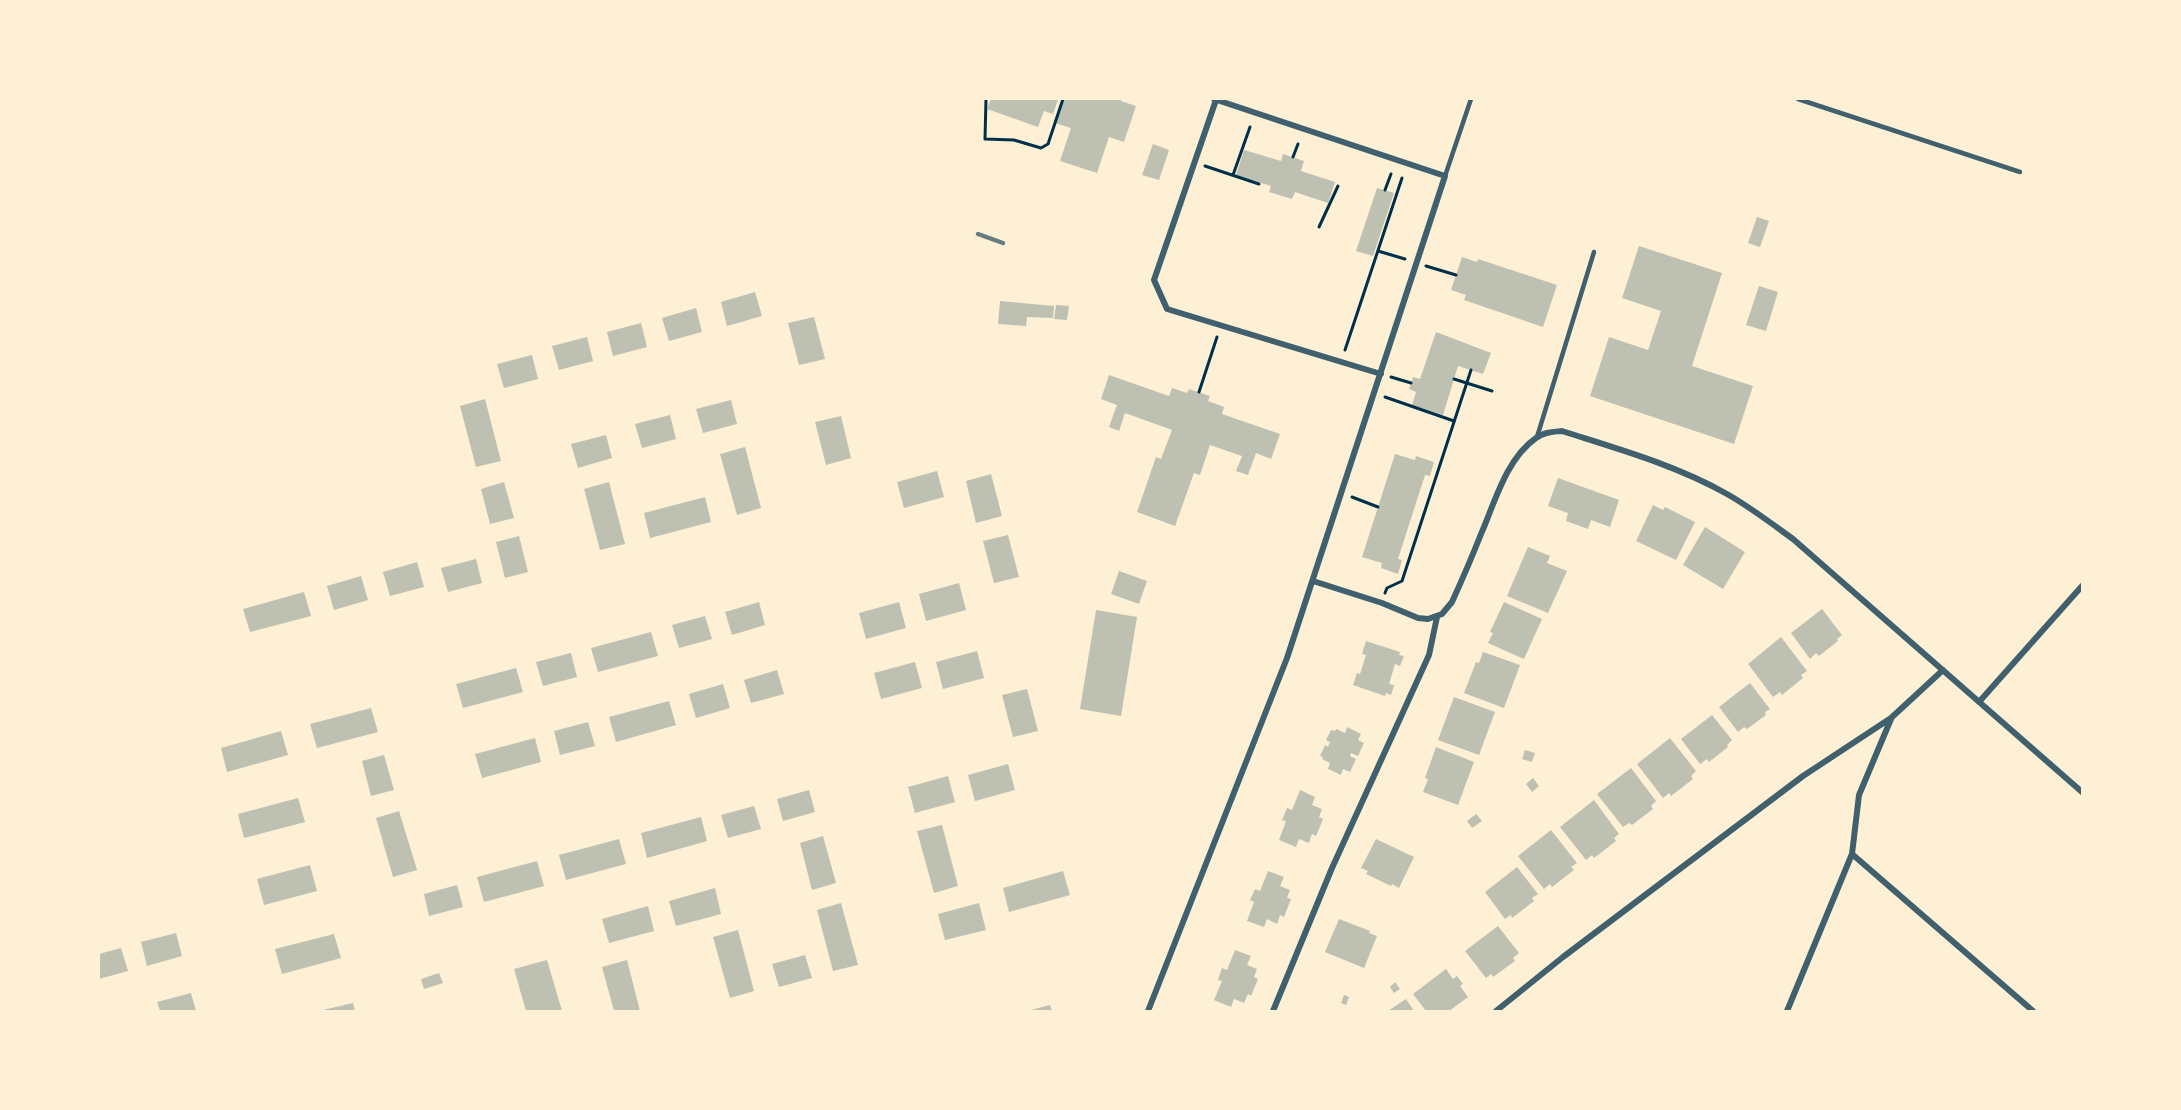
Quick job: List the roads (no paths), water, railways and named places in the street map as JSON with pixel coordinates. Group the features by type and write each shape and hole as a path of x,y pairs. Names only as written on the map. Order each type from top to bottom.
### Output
{"street":[{"path":"1148,1011 1287,658 1381,374 1445,176 1215,99 1154,280 1167,309 1381,374"},
{"path":"1313,581 1382,603 1418,618 1437,617 1442,614 1452,602 1500,489 1514,462 1537,437 1549,432 1562,431 1690,476 1727,494 1792,539 2082,792"},
{"path":"1979,702 2082,586"},
{"path":"1273,1011 1332,868 1429,655 1437,617"},
{"path":"1496,1011 1563,957 1782,791 1891,718 1943,670"},
{"path":"1787,1011 1852,854 1859,795 1891,718"},
{"path":"1852,854 2033,1011"}],"lane":[{"path":"1445,176 1471,99"},
{"path":"1798,99 2020,172"},
{"path":"1537,437 1594,252"}],"railway":[{"path":"978,234 1003,243"}]}
